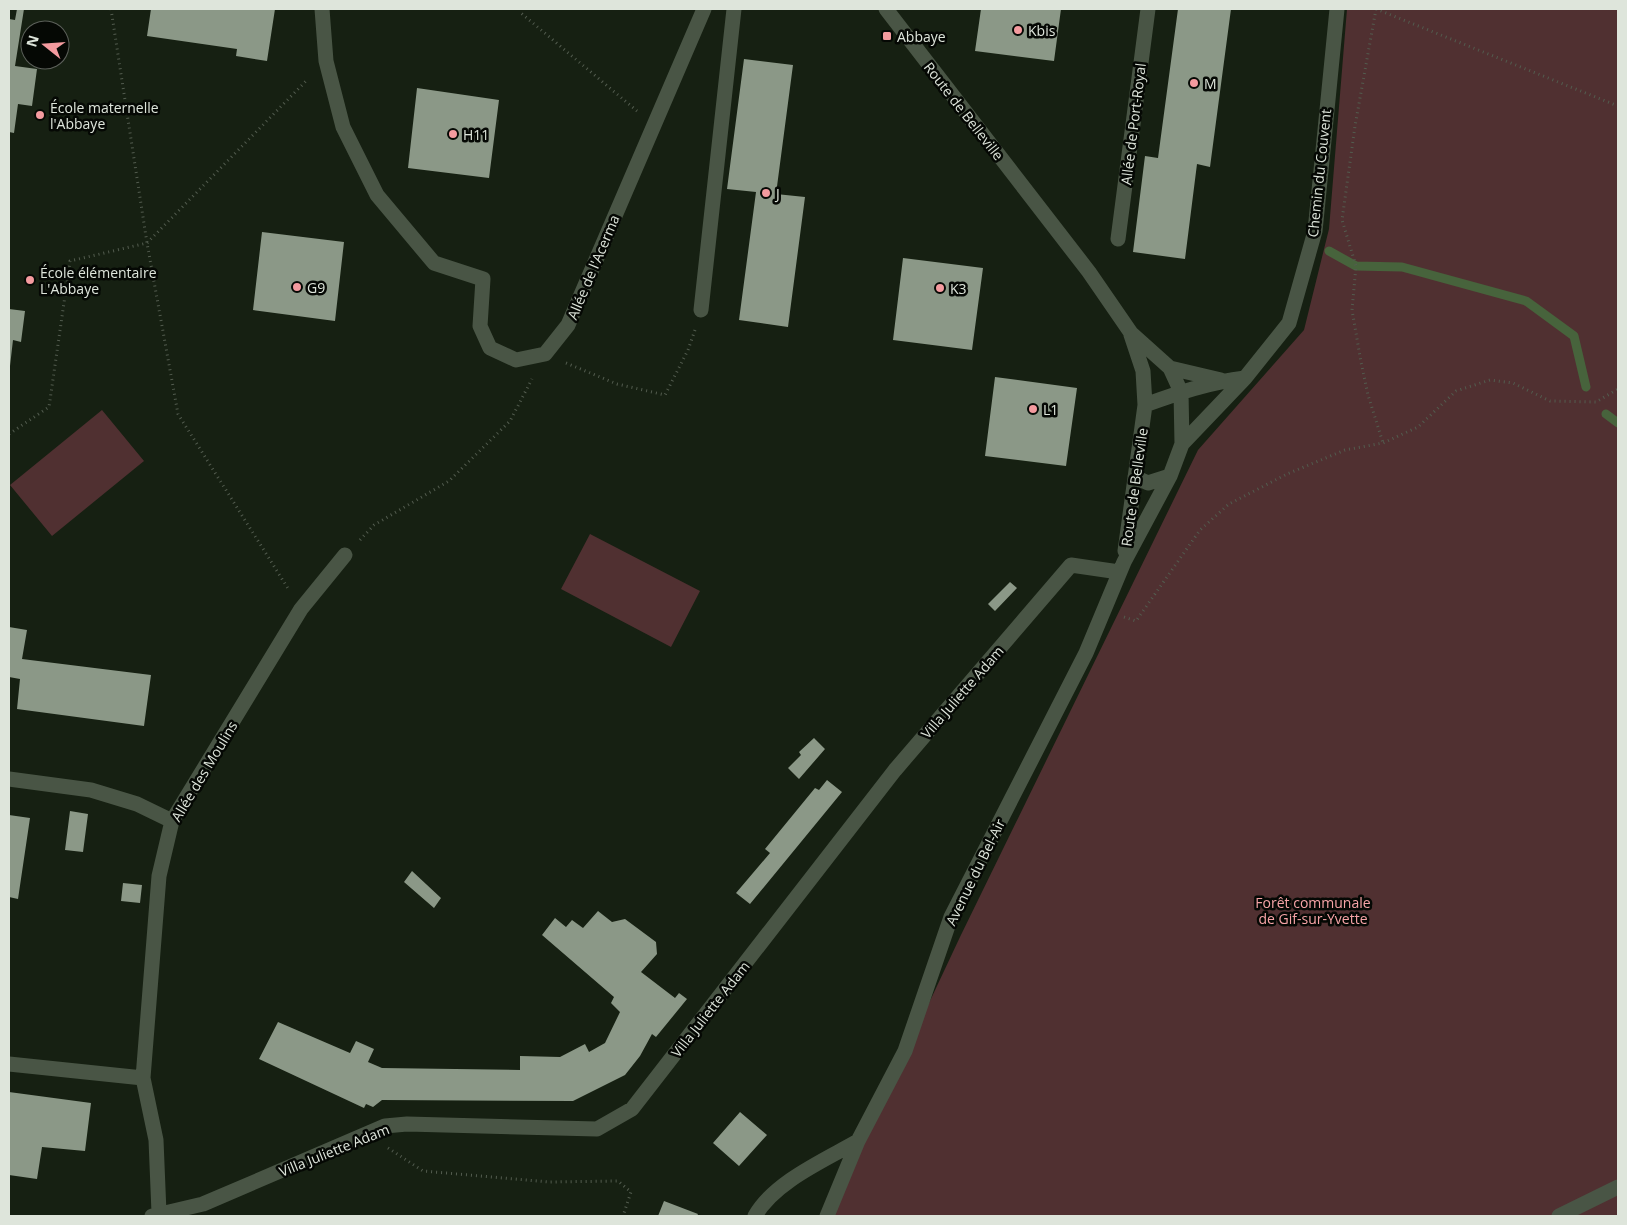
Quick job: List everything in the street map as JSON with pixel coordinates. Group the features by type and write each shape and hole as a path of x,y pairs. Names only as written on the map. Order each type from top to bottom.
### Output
{"street":[{"path":"322,9 326,61 343,127 377,195 434,263 483,279 480,326 490,348 516,360 545,354"},
{"name":"Allée de l'Acerma","path":"545,354 568,325 704,9"},
{"path":"701,310 734,9"},
{"name":"Route de Belleville","path":"886,9 1089,272 1131,333 1170,368 1181,392 1182,444 1170,476 1122,567"},
{"name":"Allée de Port-Royal","path":"1118,239 1148,9"},
{"name":"Chemin du Couvent","path":"1182,444 1245,378 1289,322 1315,231 1337,9"},
{"name":"Route de Belleville","path":"1122,567 1145,405 1143,371 1131,333"},
{"path":"1170,368 1222,380"},
{"path":"1145,405 1222,380 1245,378"},
{"path":"1135,477 1148,483 1170,476"},
{"name":"Allée des Moulins","path":"156,1214 156,1140 142,1078 159,876 172,821 301,609 345,555"},
{"name":"Villa Juliette Adam","path":"156,1214 203,1204 385,1126 407,1124 597,1129 632,1109 895,770 1071,565 1122,567"},
{"name":"Avenue du Bel-Air","path":"827,1216 858,1141 905,1051 951,917 1086,653 1122,567"},
{"path":"9,779 91,790 137,804 172,821"},
{"path":"9,1064 142,1078"},
{"path":"755,1216 759,1209 787,1182 858,1141"},
{"path":"1559,1216 1618,1187"}],"path":[{"path":"111,9 146,243 178,414 301,609"},
{"path":"521,9 521,13 654,126"},
{"path":"1383,443 1368,395 1361,362 1352,310 1356,266 1342,220 1355,126 1376,9 1618,106"},
{"path":"9,434 50,407 70,262 146,243 326,61"},
{"path":"345,555 374,525 448,482 510,421 545,354 617,384 665,395 688,350 701,310"},
{"path":"1104,611 1136,621 1200,530 1229,504 1287,474 1345,450 1383,443 1418,427 1456,391 1490,380 1513,383 1550,401 1596,402 1618,389"},
{"path":"366,1134 423,1171 549,1182 618,1181 631,1192 623,1216"}],"green space":[{"name":"Forêt communale de Gif-sur-Yvette","path":"1347,9 1618,9 1618,1216 829,1216 960,937 1198,450 1304,330 1329,229"},
{"path":"102,410 144,461 52,536 10,485"},
{"path":"590,534 700,591 671,647 561,589"}],"building":[{"path":"17,9 24,9 22,20 20,20 20,34 15,66 20,67 20,70 37,70 32,106 18,104 14,133 9,132 9,19 15,20"},
{"path":"151,9 275,9 267,61 236,56 237,49 147,36"},
{"name":"Kbis","path":"981,9 1061,9 1054,61 975,51"},
{"name":"M","path":"1178,9 1231,9 1210,167 1197,164 1185,259 1133,252 1145,156 1158,158"},
{"name":"J","path":"744,59 793,65 776,194 805,197 788,327 739,320 756,192 727,189"},
{"name":"H11","path":"417,88 499,100 489,178 408,168"},
{"name":"G9","path":"262,232 344,242 335,321 253,310"},
{"name":"K3","path":"903,258 983,268 972,350 893,340"},
{"path":"9,309 25,311 21,342 13,340 10,366"},
{"name":"L1","path":"995,377 1077,388 1066,466 985,456"},
{"path":"1010,582 1017,588 995,611 988,604"},
{"path":"9,627 27,630 22,659 151,675 144,726 17,709 20,679 9,677"},
{"path":"814,738 825,749 799,779 788,768 801,755 799,752"},
{"path":"827,780 842,792 750,904 736,893 770,853 765,849 815,788 819,790"},
{"path":"70,811 88,814 83,852 65,850"},
{"path":"9,815 30,818 18,899 9,897"},
{"path":"412,871 441,898 434,908 404,882"},
{"path":"123,883 142,885 140,903 121,901"},
{"path":"598,911 612,922 625,919 656,942 657,954 641,972 675,998 679,993 687,999 656,1037 652,1034 640,1056 625,1075 573,1101 382,1100 373,1107 366,1104 364,1108 259,1059 278,1022 350,1053 356,1041 374,1049 368,1062 382,1068 520,1070 520,1056 560,1057 585,1044 589,1052 605,1043 620,1012 611,1003 614,997 542,935 555,918 566,927 572,920 583,928"},
{"path":"9,1092 91,1103 85,1151 42,1147 37,1179 9,1175"},
{"path":"740,1112 767,1135 739,1166 713,1143"},
{"path":"664,1201 698,1214 697,1216 658,1216"}],"waterway":[{"path":"1329,251 1356,266 1402,267 1526,301 1574,336 1586,387"},
{"path":"1606,414 1618,423"}],"place":[{"name":"Kbis","path":"1018,30"},
{"name":"Abbaye","path":"887,36"},
{"name":"M","path":"1194,83"},
{"name":"École maternelle l'Abbaye","path":"40,115"},
{"name":"H11","path":"453,134"},
{"name":"J","path":"766,193"},
{"name":"École élémentaire L'Abbaye","path":"30,280"},
{"name":"G9","path":"297,287"},
{"name":"K3","path":"940,288"},
{"name":"L1","path":"1033,409"}]}
